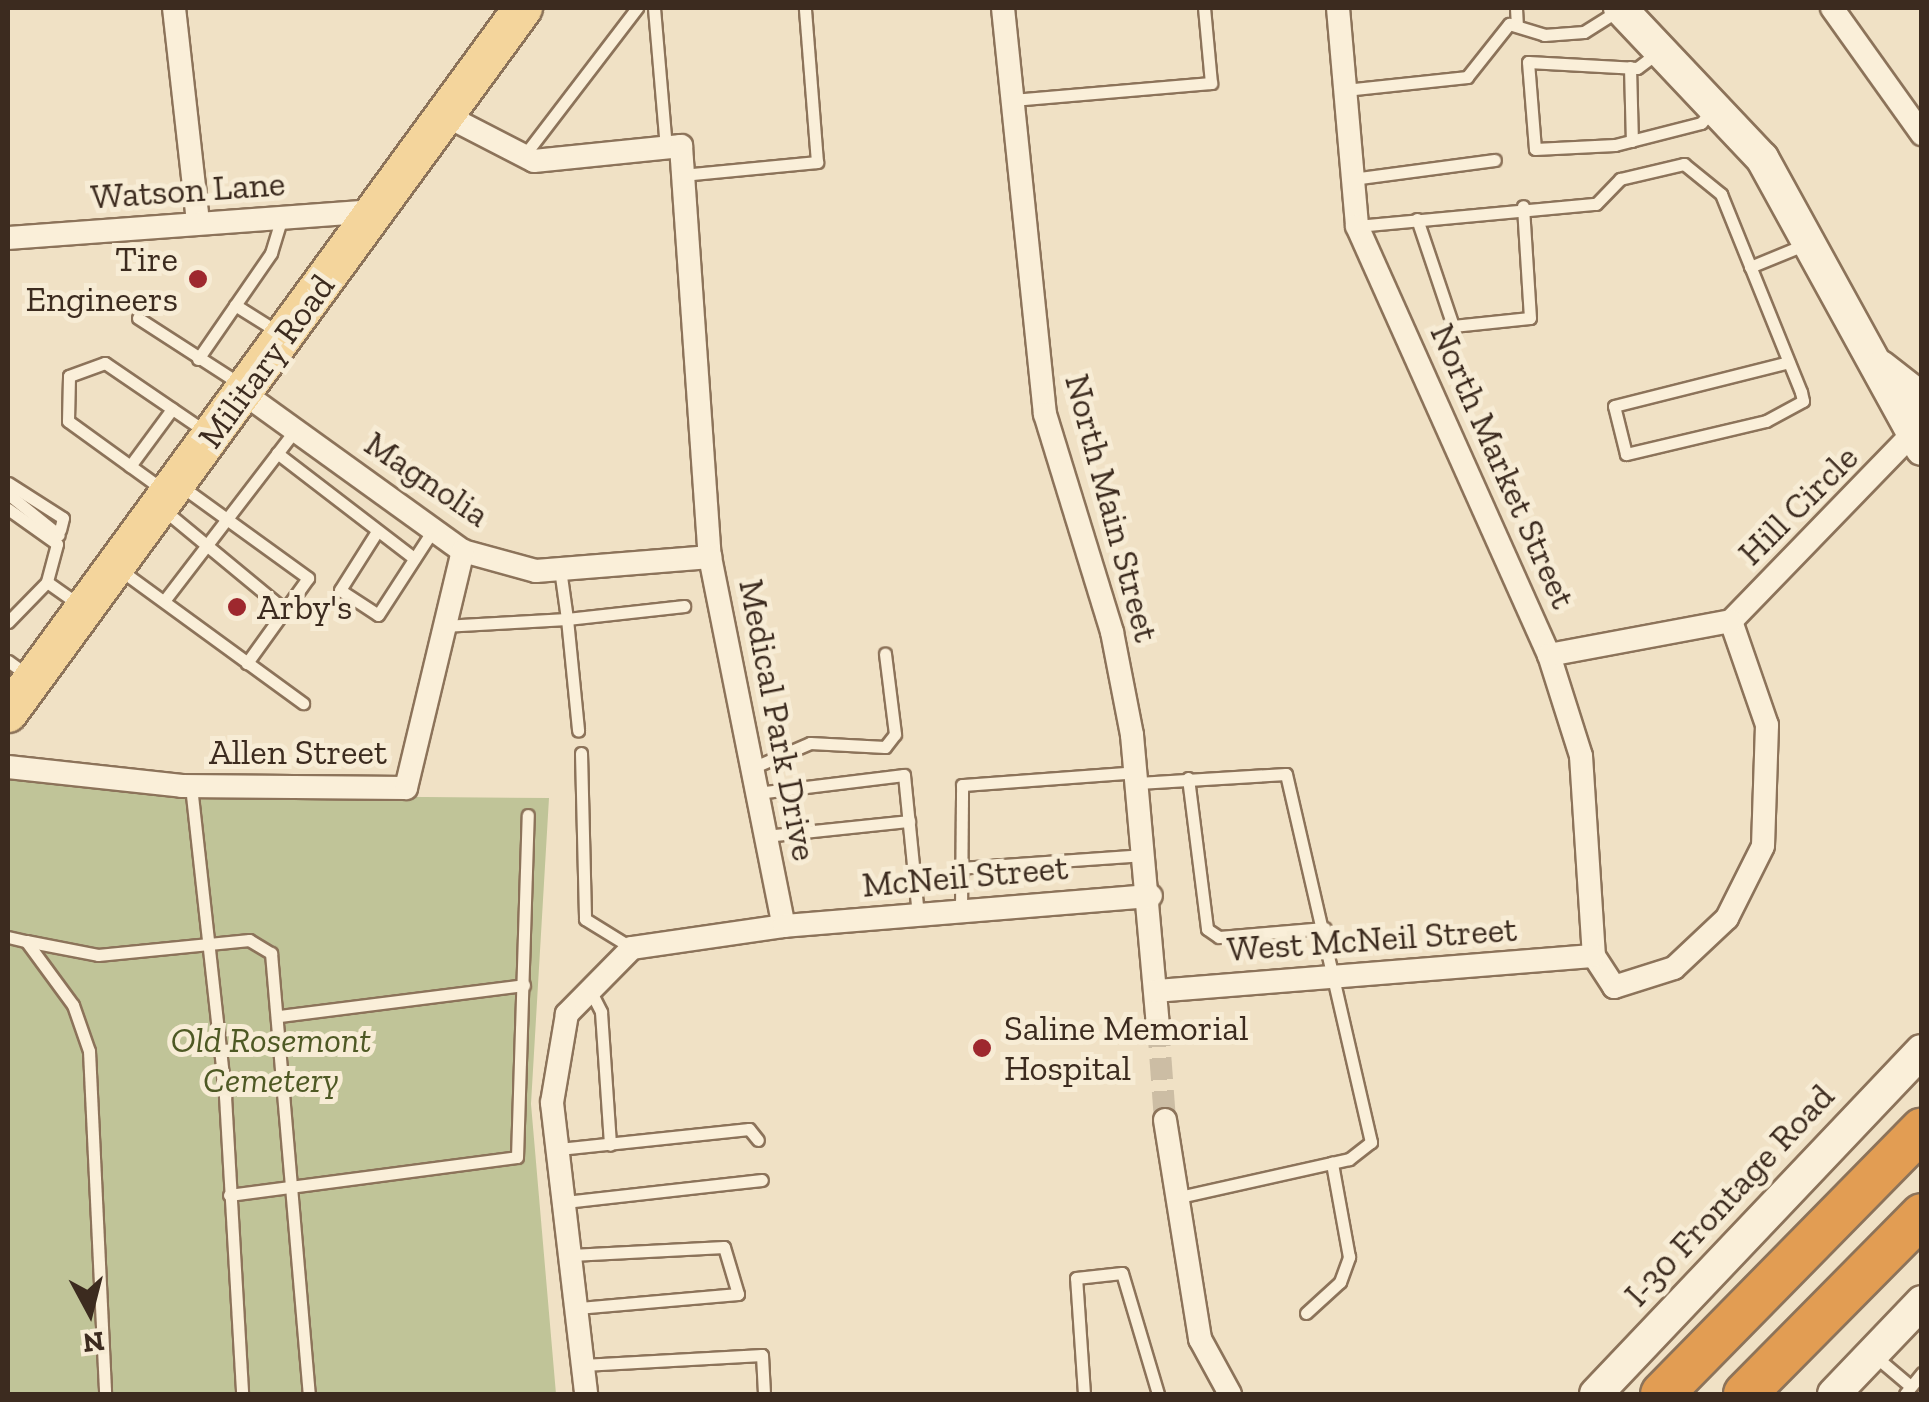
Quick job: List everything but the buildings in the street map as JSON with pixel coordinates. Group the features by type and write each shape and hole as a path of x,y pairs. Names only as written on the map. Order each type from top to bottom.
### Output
{"highway":[{"path":"1662,1394 1922,1129"},
{"path":"1745,1394 1922,1215"}],"main road":[{"name":"Military Road","path":"8,713 20,670 85,608 522,8"},
{"path":"1621,8 1762,158 1916,443 1922,471"},
{"path":"1869,358 1922,399"},
{"name":"I-30 Frontage Road","path":"1596,1394 1922,1051"},
{"path":"1834,1394 1917,1314"}],"street":[{"path":"174,8 198,223"},
{"name":"North Main Street","path":"1003,8 1045,414 1112,632 1138,777 1158,1025"},
{"name":"North Market Street","path":"1338,8 1356,226 1549,655 1581,756 1594,956"},
{"path":"1832,8 1922,134"},
{"path":"443,114 524,157 666,147"},
{"name":"Medical Park Drive","path":"666,147 681,146 710,556 784,926"},
{"name":"Watson Lane","path":"8,238 374,212"},
{"name":"Magnolia","path":"246,391 464,551 560,570 710,556"},
{"name":"Hill Circle","path":"1732,620 1916,443"},
{"name":"Allen Street","path":"8,767 192,786 406,788 440,626 464,551"},
{"path":"1549,655 1732,620 1768,724 1764,846 1727,918 1674,968 1614,987 1594,956"},
{"name":"McNeil Street","path":"784,926 1150,896"},
{"path":"586,1394 559,1149 554,1058 587,984 632,948 784,926"},
{"name":"West McNeil Street","path":"1156,991 1594,956"},
{"path":"1165,1120 1200,1339 1226,1393"}],"lane":[{"path":"524,157 637,8"},
{"path":"654,8 666,147"},
{"path":"682,174 817,162 805,8"},
{"path":"1011,100 1211,83 1204,8"},
{"path":"1516,8 1517,25"},
{"path":"1345,90 1467,77 1499,32 1517,25 1544,36 1584,32 1621,8"},
{"path":"1660,50 1630,67 1528,62 1535,149 1632,141 1701,123 1715,108"},
{"path":"1630,67 1632,141"},
{"path":"1352,178 1496,160"},
{"path":"1356,226 1523,206 1596,204 1620,179 1684,164 1721,194 1789,362 1801,392 1797,410 1626,454 1614,406 1789,362"},
{"path":"1416,219 1454,326 1530,318 1523,206"},
{"path":"198,359 235,305 282,218"},
{"path":"1750,266 1806,244"},
{"path":"235,305 285,337"},
{"path":"138,318 246,391"},
{"path":"212,437 105,363 69,376 68,421 169,495 227,519 308,578 247,663"},
{"path":"130,466 172,409"},
{"path":"164,601 295,430"},
{"path":"277,453 364,512 376,533 414,558"},
{"path":"8,483 63,518 47,582 8,622"},
{"path":"8,494 60,530"},
{"path":"169,495 198,533 203,550 286,610"},
{"path":"8,508 56,547"},
{"path":"8,517 56,547"},
{"path":"376,533 340,590 378,615 433,530"},
{"path":"116,567 303,703"},
{"path":"560,570 578,730"},
{"path":"47,582 85,608"},
{"path":"440,626 567,619 684,606"},
{"path":"752,768 810,744 885,747 896,734 885,654"},
{"path":"581,753 585,919 632,948"},
{"path":"961,912 956,801 970,780 1286,774 1325,928 1371,1142 1332,1163 1175,1198"},
{"path":"757,794 904,776 918,915"},
{"path":"1188,778 1207,929 1219,936 1325,928"},
{"path":"192,786 210,945 242,1394"},
{"path":"228,1195 517,1157 528,814"},
{"path":"766,836 908,820"},
{"path":"959,868 1147,854"},
{"path":"8,936 98,955 263,943 279,1016 309,1394"},
{"path":"26,941 72,1004 88,1051 104,1394"},
{"path":"587,984 601,1012 610,1145"},
{"path":"279,1016 524,985"},
{"path":"559,1149 748,1128 758,1140"},
{"path":"1306,1312 1340,1282 1350,1256 1332,1163"},
{"path":"565,1202 762,1180"},
{"path":"571,1255 724,1247 738,1294 577,1308"},
{"path":"1084,1394 1076,1278 1122,1274 1158,1394"},
{"path":"1872,1354 1907,1390 1922,1373"},
{"path":"583,1365 762,1356 764,1394"}],"green space":[{"name":"Old Rosemont Cemetery","path":"8,777 207,795 549,798 531,1104 556,1394 8,1394"}],"tunnel":[{"path":"1158,1025 1165,1120"}],"place":[{"name":"Tire Engineers","path":"198,279"},
{"name":"Arby's","path":"237,607"},
{"name":"Saline Memorial Hospital","path":"982,1048"}]}
